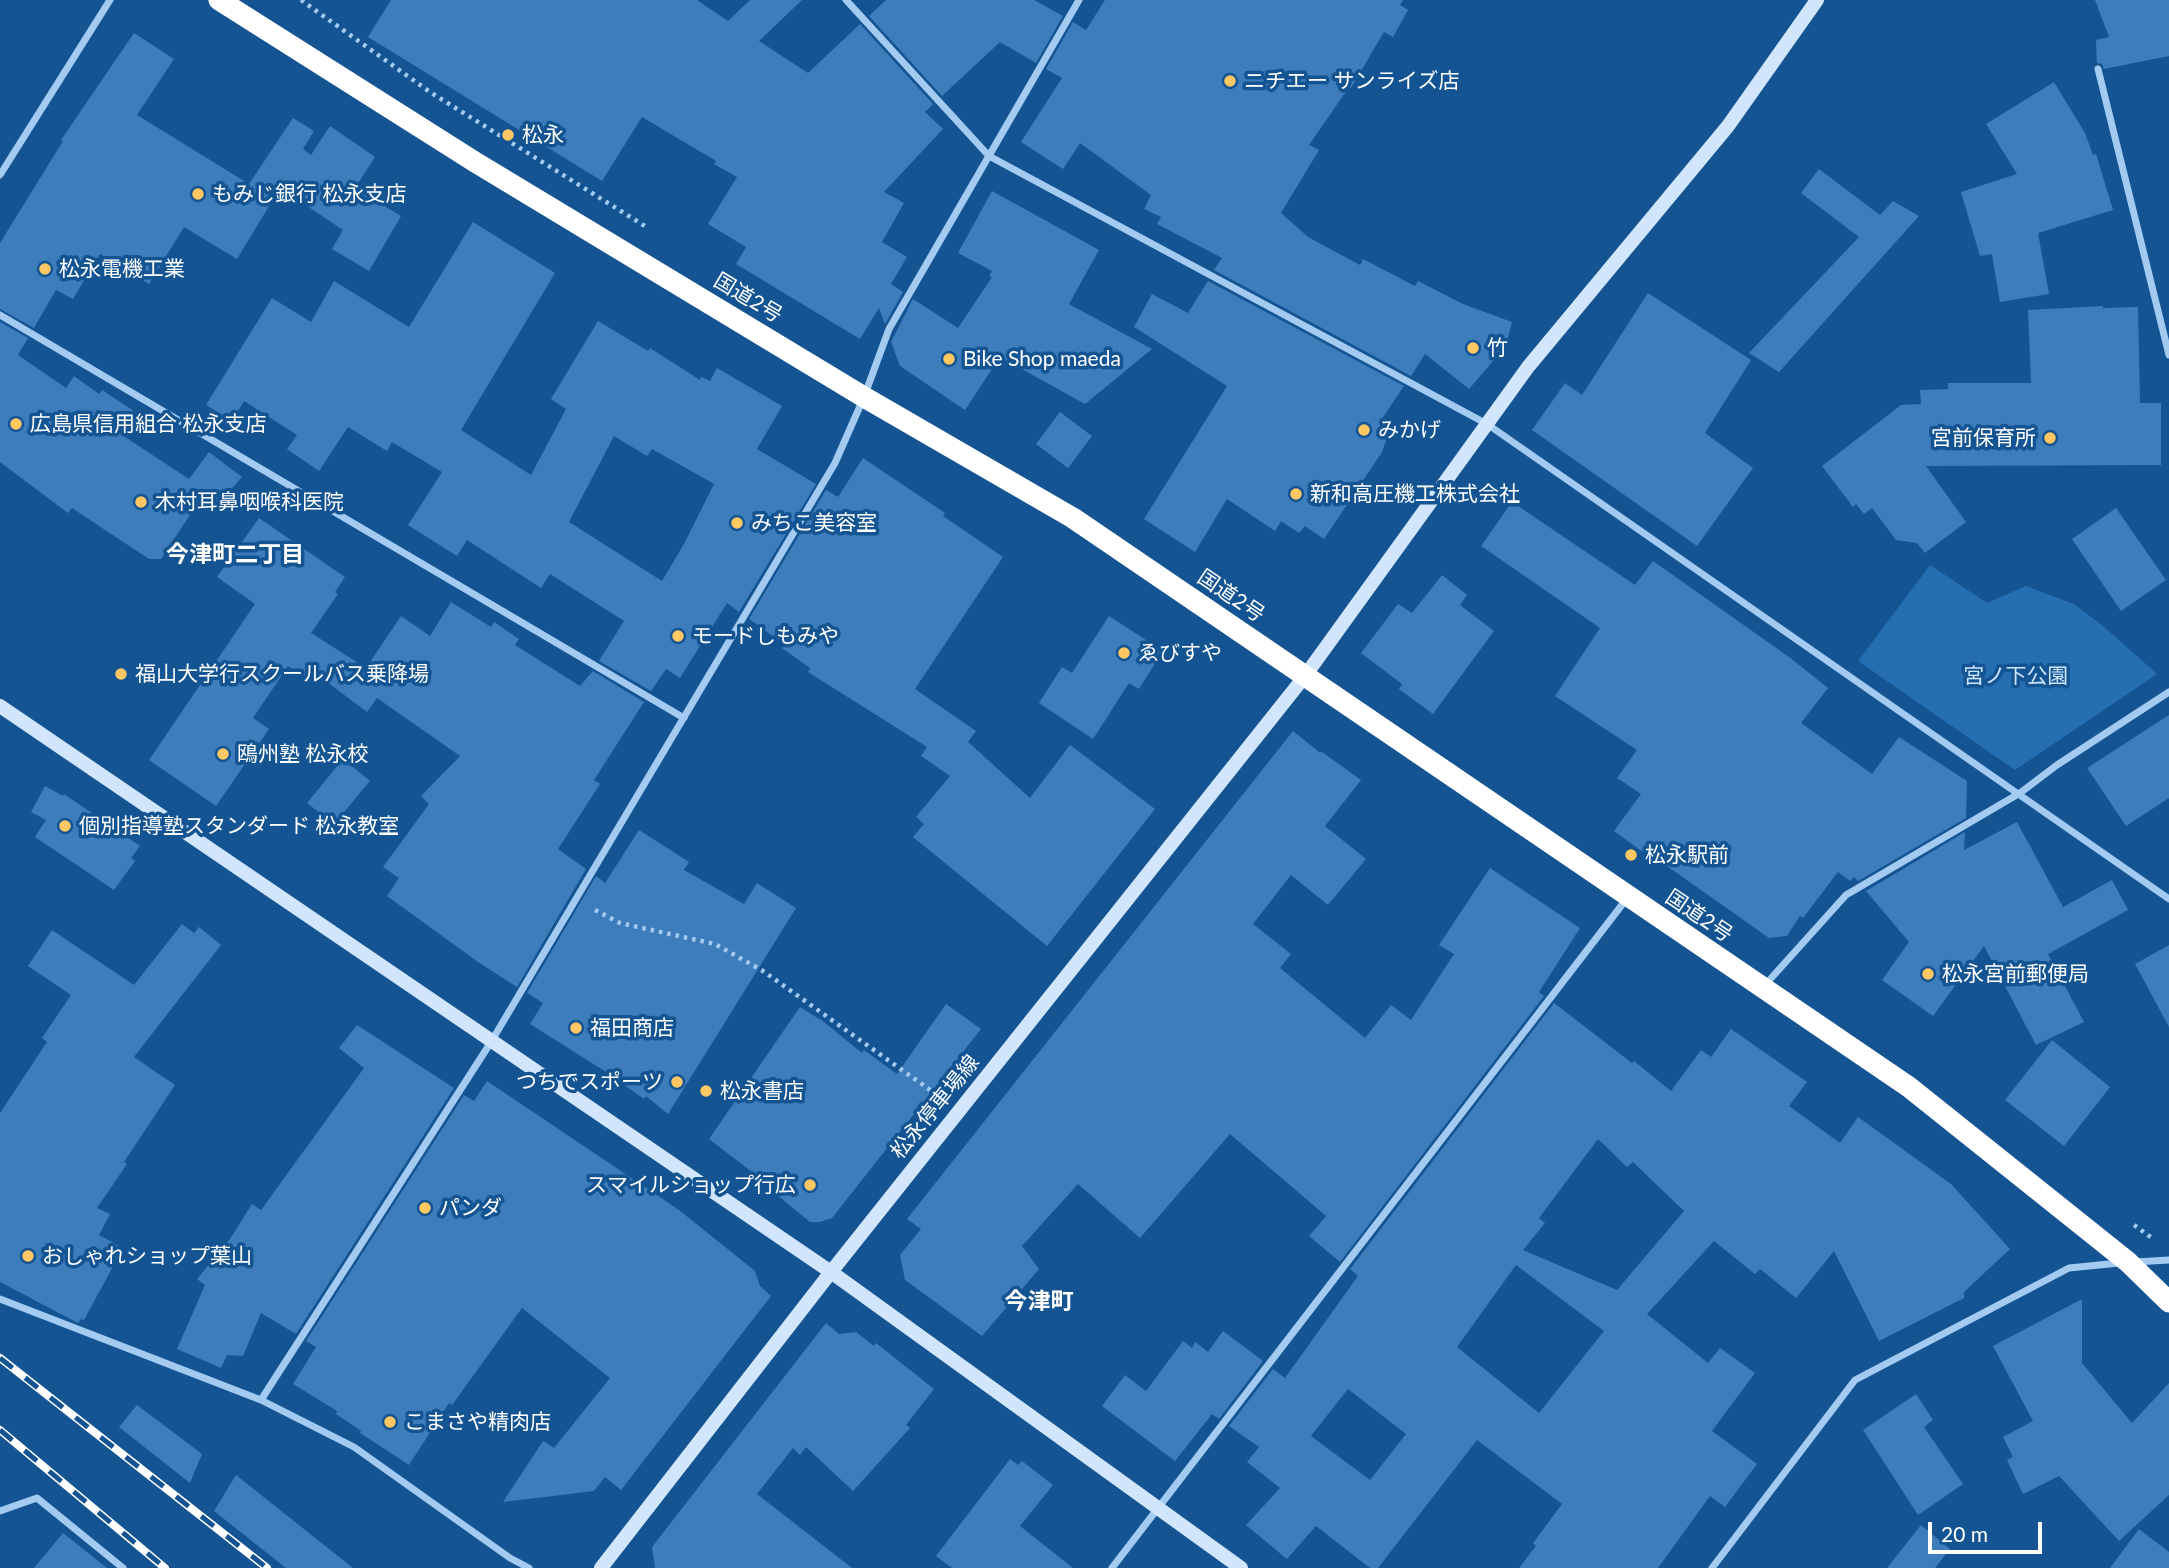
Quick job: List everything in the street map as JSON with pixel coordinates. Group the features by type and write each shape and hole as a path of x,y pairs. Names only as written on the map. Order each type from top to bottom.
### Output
{"highway":[{"name":"国道2号","path":"219,0 475,162 864,397 1073,519 1909,1087 2128,1262 2169,1302"}],"street":[{"path":"0,175 110,0"},
{"path":"846,0 989,156 1487,424 2169,899"},
{"path":"261,1400 491,1042 835,463 864,397 889,329 1079,0"},
{"name":"松永停車場線","path":"601,1568 831,1272 1305,676 1528,367 1728,126 1817,0"},
{"path":"2098,69 2169,355"},
{"path":"0,315 684,718"},
{"path":"1762,989 1846,895 2020,793 2057,765 2169,692"},
{"path":"0,706 831,1272 1241,1568"},
{"path":"1112,1568 1628,897"},
{"path":"1712,1568 1855,1380 2069,1268 2169,1260"},
{"path":"0,1299 261,1400 354,1447 528,1568"},
{"path":"0,1511 37,1498 123,1568"}],"path":[{"path":"576,900 620,923 715,944 763,971 959,1110"}],"green space":[{"name":"宮ノ下公園","path":"1930,565 1987,603 2026,586 2074,604 2157,674 2015,770 1858,661"}],"building":[{"path":"391,0 697,0 728,21 750,0 802,0 759,41 808,73 860,24 933,104 925,112 943,129 884,192 904,203 882,242 907,257 891,284 903,292 885,324 879,308 860,339 736,264 746,247 708,224 737,177 714,164 716,161 642,117 602,181 368,37"},
{"path":"886,0 1034,0 1063,16 1036,63 1000,42 942,96 869,16"},
{"path":"1105,0 1403,0 1400,5 1408,10 1393,37 1384,32 1351,88 1349,87 1309,145 1319,150 1281,213 1308,237 1360,265 1363,259 1415,286 1418,281 1463,304 1512,322 1506,346 1469,389 1425,354 1411,376 1214,270 1222,258 1157,224 1161,217 1144,209 1151,195 1080,143 1063,169 1021,142 1062,78 1046,69 1073,22 1086,30"},
{"path":"2095,0 2169,0 2169,56 2104,69 2102,64 2097,63 2096,40 2109,37"},
{"path":"134,33 174,59 137,115 249,184 293,118 314,131 303,149 311,155 330,126 375,157 355,188 401,216 369,271 332,249 343,230 280,188 237,259 184,227 149,284 100,254 73,299 56,290 34,328 0,309 0,243 63,141 61,140"},
{"path":"2054,82 2085,133 2093,155 2096,154 2113,210 2038,233 2049,294 2000,302 1992,254 1980,256 1961,192 2017,174 1986,124"},
{"path":"1819,169 1880,215 1893,201 1919,216 1779,372 1749,353 1859,237 1801,193"},
{"path":"992,191 1099,250 1069,304 1152,349 1085,404 1000,357 965,410 900,366 891,342 913,299 958,328 992,277 989,276 992,271 958,253"},
{"path":"473,222 555,273 461,430 531,475 566,409 551,399 598,321 648,351 650,348 700,380 701,377 710,381 717,368 782,406 757,449 816,484 739,612 727,603 680,678 666,669 651,691 599,661 624,621 550,574 541,588 467,540 457,556 408,525 442,472 392,442 387,451 348,427 319,471 287,449 297,435 244,401 232,421 206,405 272,298 311,322 334,281 409,327","holes":["614,436 647,456 652,449 714,484 662,581 569,522"]},
{"path":"1208,281 1404,386 1379,423 1390,430 1382,452 1324,539 1305,526 1299,533 1281,521 1275,531 1227,499 1195,552 1144,519 1227,386 1134,327 1152,294 1188,313"},
{"path":"1648,293 1751,360 1705,433 1753,468 1697,546 1532,430 1565,383 1582,395"},
{"path":"2138,307 2140,403 2161,403 2161,465 1926,466 1966,522 1925,553 1917,543 1896,540 1872,508 1864,514 1856,504 1853,507 1822,466 1901,405 1921,404 1920,390 1948,389 1948,383 2031,383 2028,310"},
{"path":"0,322 28,338 18,355 66,388 74,376 99,394 102,390 137,413 122,435 189,479 209,452 242,477 219,503 205,492 161,559 149,559 72,508 68,513 0,462"},
{"path":"1060,412 1092,436 1068,468 1036,444"},
{"path":"863,458 945,513 943,516 1003,557 915,689 976,731 968,742 1030,798 1070,745 1155,809 1047,946 913,837 924,824 916,817 950,776 921,756 927,747 808,672 810,668 782,648 785,645 749,619 826,490 838,497"},
{"path":"1512,502 1635,585 1653,561 1789,657 1828,688 1801,723 1872,774 1899,737 1967,781 1966,818 1858,881 1854,877 1850,881 1838,872 1803,918 1800,916 1787,936 1769,938 1664,864 1662,866 1614,831 1641,794 1617,778 1637,750 1555,696 1600,628 1481,546"},
{"path":"2116,508 2166,580 2121,611 2072,539"},
{"path":"259,518 345,577 335,592 338,594 311,633 366,668 401,616 430,636 451,602 491,627 494,622 519,639 515,645 580,686 593,671 644,702 594,780 600,784 558,849 586,869 517,987 387,896 399,878 383,867 429,804 421,796 460,756 377,698 367,712 319,676 314,683 288,666 253,718 269,729 216,806 149,760 255,604 217,577"},
{"path":"1442,575 1467,595 1460,605 1494,631 1433,714 1399,689 1402,684 1361,653 1398,604 1412,613"},
{"path":"1109,616 1163,651 1139,689 1129,683 1093,739 1039,703 1062,667 1072,673"},
{"path":"2169,715 2169,798 2126,826 2087,768"},
{"path":"1293,731 1361,780 1325,826 1366,859 1328,905 1291,875 1253,924 1291,954 1280,968 1365,1038 1391,1005 1411,1020 1454,954 1439,945 1490,868 1580,928 1539,992 1544,996 1340,1262 1309,1236 1326,1216 1230,1134 1140,1238 1078,1184 1022,1246 1039,1269 982,1336 905,1280 900,1255 921,1229 907,1219"},
{"path":"343,759 370,781 334,824 307,803"},
{"path":"45,786 63,796 64,794 140,846 131,858 135,861 114,890 35,837 46,820 31,812"},
{"path":"2017,822 2063,907 2112,880 2128,910 2048,954 2084,1022 2036,1045 1984,946 1933,1016 1882,980 1909,942 1866,891 1965,832 1964,850"},
{"path":"639,830 689,862 684,870 744,904 757,883 796,908 668,1114 646,1096 644,1099 530,1024 543,1003 527,993 596,876 605,883"},
{"path":"182,924 194,933 199,927 221,945 134,1057 175,1085 97,1208 110,1214 99,1235 123,1248 84,1320 81,1319 78,1323 0,1282 0,1113 47,1042 42,1038 71,995 28,966 52,930 134,985"},
{"path":"2169,945 2169,1027 2135,964"},
{"path":"1554,1003 1671,1091 1701,1050 1711,1057 1731,1029 1807,1082 1789,1106 1840,1143 1858,1117 1951,1184 2010,1249 1964,1292 1964,1298 1879,1341 1834,1251 1796,1298 1760,1269 1755,1274 1714,1241 1647,1314 1708,1363 1720,1348 1755,1373 1712,1431 1757,1464 1725,1507 1710,1496 1658,1568 1519,1568 1536,1546 1533,1543 1562,1504 1477,1440 1378,1568 1370,1568 1316,1526 1287,1559 1246,1525 1280,1488 1247,1462 1259,1447 1229,1426 1273,1369 1285,1378 1358,1276 1350,1269","holes":["1598,1139 1627,1167 1633,1162 1684,1211 1617,1290 1523,1250 1545,1223 1539,1218","1516,1265 1604,1331 1539,1413 1457,1347","1348,1389 1406,1434 1370,1480 1311,1436"]},
{"path":"946,1004 981,1029 832,1218 810,1222 776,1194 778,1192 709,1139 800,1007 824,1022 862,1053 864,1050 897,1074"},
{"path":"357,1025 454,1088 296,1334 261,1313 243,1356 227,1355 221,1368 177,1349 205,1285 197,1279 230,1239 252,1204 261,1210 364,1068 339,1048"},
{"path":"2052,1040 2110,1087 2064,1146 2005,1100"},
{"path":"487,1081 679,1210 755,1271 760,1286 771,1296 621,1490 605,1477 594,1491 503,1502 543,1441 554,1448 610,1378 522,1308 452,1405 449,1403 409,1465 360,1433 361,1431 336,1414 337,1411 293,1384 316,1347 306,1341 464,1095 474,1101"},
{"path":"2082,1299 2082,1363 2132,1423 2169,1383 2169,1495 2119,1541 2059,1476 2023,1494 2007,1460 2013,1457 2003,1437 2033,1421 1993,1346"},
{"path":"826,1323 839,1334 856,1332 874,1346 876,1343 934,1389 906,1425 910,1428 853,1491 806,1447 800,1455 793,1448 757,1494 852,1568 655,1568 652,1547"},
{"path":"1223,1331 1263,1361 1219,1419 1212,1414 1175,1461 1102,1406 1125,1375 1146,1391 1183,1341 1192,1348 1195,1342 1208,1352"},
{"path":"1916,1394 1933,1420 1924,1427 1963,1484 1918,1515 1863,1430"},
{"path":"137,1405 202,1454 190,1483 119,1427"},
{"path":"1010,1459 1018,1465 1022,1461 1053,1485 1020,1526 1073,1568 952,1568 936,1556"},
{"path":"236,1475 353,1568 286,1568 214,1511"},
{"path":"1921,1525 1950,1549 1935,1568 1887,1568"},
{"path":"2139,1529 2169,1552 2169,1568 2110,1568"},
{"path":"63,1533 107,1568 34,1568"}],"railway":[{"path":"0,1358 267,1568"},
{"path":"0,1430 165,1568"}],"place":[{"name":"ニチエー サンライズ店","path":"1230,81"},
{"name":"松永","path":"508,135"},
{"name":"もみじ銀行 松永支店","path":"198,194"},
{"name":"松永電機工業","path":"45,269"},
{"name":"竹","path":"1473,348"},
{"name":"Bike Shop maeda","path":"949,359"},
{"name":"広島県信用組合 松永支店","path":"16,424"},
{"name":"みかげ","path":"1364,430"},
{"name":"宮前保育所","path":"2050,438"},
{"name":"新和高圧機工株式会社","path":"1296,494"},
{"name":"木村耳鼻咽喉科医院","path":"141,502"},
{"name":"みちこ美容室","path":"737,523"},
{"name":"モードしもみや","path":"678,636"},
{"name":"ゑびすや","path":"1124,653"},
{"name":"福山大学行スクールバス乗降場","path":"121,674"},
{"name":"鴎州塾 松永校","path":"223,754"},
{"name":"個別指導塾スタンダード 松永教室","path":"65,826"},
{"name":"松永駅前","path":"1631,855"},
{"name":"松永宮前郵便局","path":"1928,974"},
{"name":"福田商店","path":"576,1028"},
{"name":"つちでスポーツ","path":"677,1082"},
{"name":"松永書店","path":"706,1091"},
{"name":"スマイルショップ行広","path":"810,1185"},
{"name":"パンダ","path":"425,1208"},
{"name":"おしゃれショップ葉山","path":"28,1256"},
{"name":"こまさや精肉店","path":"390,1422"}],"district":[{"name":"今津町二丁目","path":"235,555"},
{"name":"今津町","path":"1039,1302"}]}
